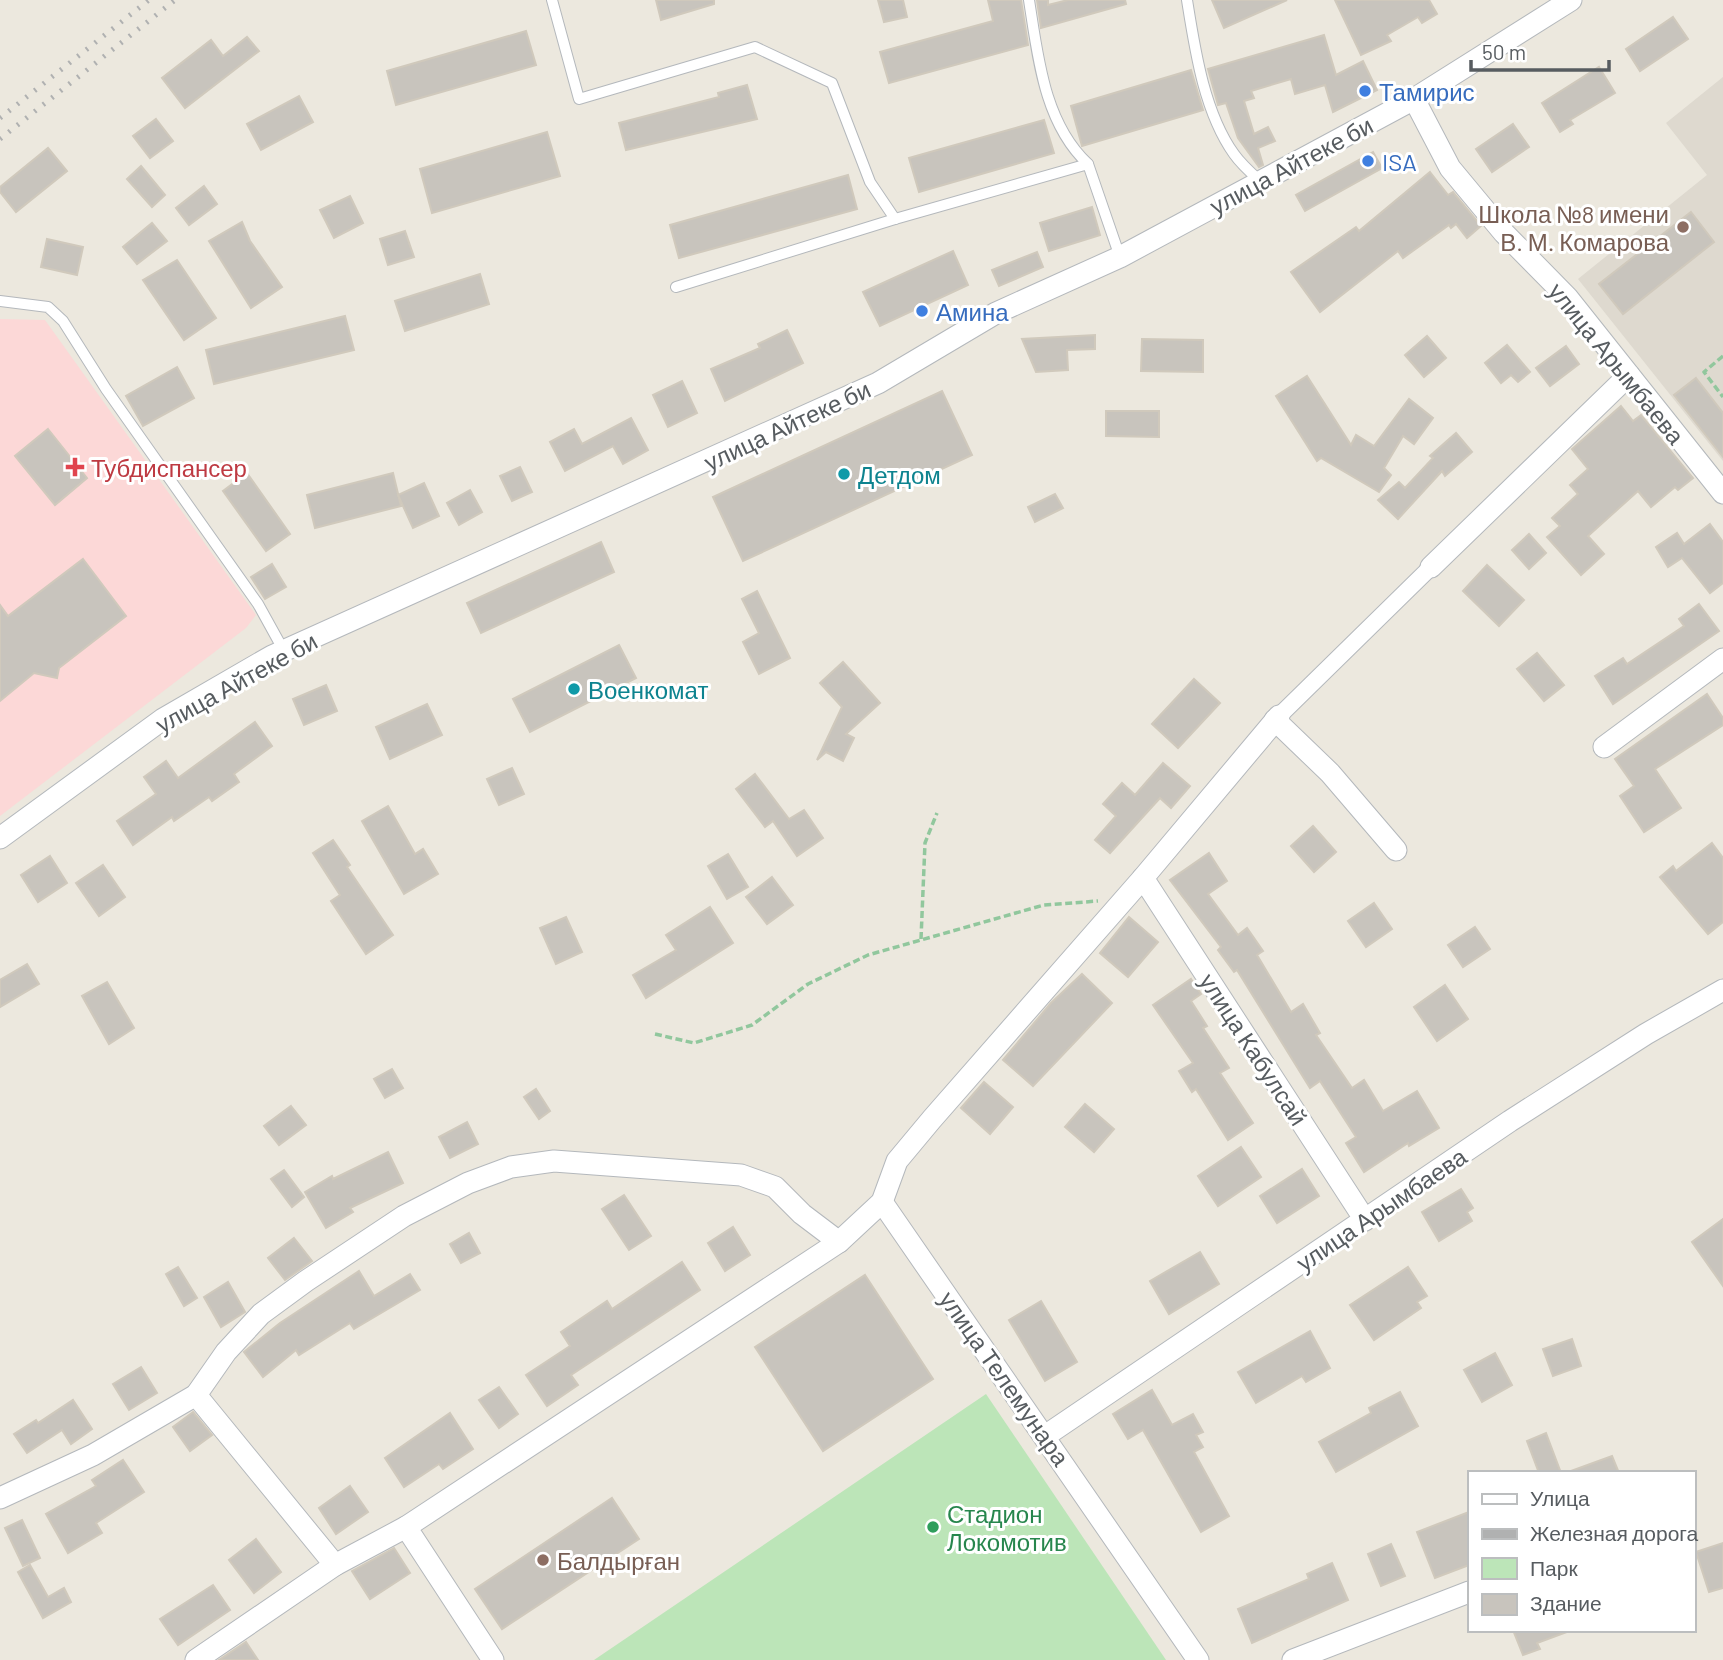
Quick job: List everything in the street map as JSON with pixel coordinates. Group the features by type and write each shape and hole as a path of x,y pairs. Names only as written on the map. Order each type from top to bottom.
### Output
{"street":[{"name":"улица Айтеке би","path":"0,838 163,719 284,651 878,383 996,313 1119,257 1414,99 1571,0"},
{"name":"улица Арымбаева","path":"1414,99 1450,168 1504,233 1567,297 1723,493"},
{"path":"196,1660 335,1565 406,1527 839,1242 882,1202 897,1161 1143,878 1277,718 1629,375"},
{"path":"1604,747 1723,659"},
{"path":"1277,718 1330,773 1396,850"},
{"name":"улица Кабулсай","path":"1143,878 1365,1220"},
{"name":"улица Арымбаева","path":"1045,1436 1510,1121 1646,1034 1723,990"},
{"path":"0,1498 93,1455 196,1395 226,1352 261,1314 306,1281 404,1216 468,1183 511,1167 554,1161 741,1175 775,1187 802,1214 839,1242"},
{"name":"улица Телемунара","path":"882,1202 1198,1660"},
{"path":"196,1395 335,1565"},
{"path":"406,1527 493,1660"},
{"path":"1293,1660 1468,1592"}],"lane":[{"path":"552,0 579,99 755,47 832,83 870,182 895,219"},
{"path":"1029,0 1042,82 1071,148 1088,164 1119,257"},
{"path":"1186,0 1203,78 1223,136 1235,156 1260,181"},
{"path":"676,287 895,219 1088,164"},
{"path":"0,301 48,307 63,321 128,421 258,604 284,651"}],"path":[{"path":"1723,356 1704,372 1723,397"},
{"path":"921,939 925,843 937,813"},
{"path":"655,1034 694,1043 752,1025 808,984 868,955 1044,905 1125,898"}],"shaded area":[{"name":"Школа №8 имени В. М. Комарова","path":"1723,77 1723,461 1578,279 1707,175 1666,123"},
{"name":"Тубдиспансер","path":"0,319 45,320 256,615 246,628 0,816"}],"green space":[{"name":"Стадион Локомотив","path":"986,1394 1166,1660 594,1660"}],"building":[{"path":"656,0 714,0 714,4 661,20"},
{"path":"878,0 903,0 907,17 884,22"},
{"path":"988,0 1021,0 1028,45 889,83 880,52 993,21"},
{"path":"1037,0 1048,0 1048,5 1068,0 1125,0 1126,4 1041,28"},
{"path":"1212,0 1287,0 1224,28"},
{"path":"1335,0 1429,0 1437,14 1422,23 1418,17 1387,35 1391,41 1361,55"},
{"path":"1673,17 1688,39 1640,71 1626,49"},
{"path":"526,31 536,65 396,105 387,71"},
{"path":"1324,35 1336,75 1363,61 1377,90 1333,112 1325,85 1295,94 1291,79 1251,91 1254,98 1244,101 1254,134 1268,127 1275,141 1258,148 1263,165 1259,167 1238,138 1226,103 1218,105 1208,69"},
{"path":"247,37 259,51 185,108 162,78 211,40 223,56"},
{"path":"1599,67 1615,93 1570,120 1573,124 1560,132 1542,103"},
{"path":"1191,70 1203,110 1082,146 1071,106"},
{"path":"747,85 757,119 626,150 619,123 719,97 718,93"},
{"path":"299,96 313,122 261,150 247,124"},
{"path":"156,119 173,141 150,158 133,136"},
{"path":"1044,120 1054,153 919,192 909,158"},
{"path":"1513,124 1529,147 1492,172 1476,149"},
{"path":"547,132 560,176 432,213 420,169"},
{"path":"48,148 67,171 16,212 0,192 0,187"},
{"path":"1373,152 1382,168 1305,211 1296,195"},
{"path":"141,166 165,195 152,207 127,179"},
{"path":"1430,172 1448,195 1453,192 1481,226 1467,238 1456,224 1451,228 1449,225 1403,258 1398,251 1320,312 1291,272 1356,227 1359,231"},
{"path":"848,175 857,209 679,258 670,225"},
{"path":"204,186 217,204 189,225 176,208"},
{"path":"350,196 363,223 334,238 320,210"},
{"path":"1092,207 1100,235 1049,251 1040,223"},
{"path":"1691,212 1714,242 1623,314 1599,284"},
{"path":"242,222 250,241 282,287 251,308 209,241"},
{"path":"152,223 167,241 137,264 123,247"},
{"path":"405,231 414,257 388,265 380,239"},
{"path":"47,239 83,247 77,275 41,267"},
{"path":"953,251 968,285 880,326 863,292"},
{"path":"1037,252 1043,267 999,286 992,270"},
{"path":"177,260 216,318 184,340 143,280"},
{"path":"480,274 489,304 405,331 395,301"},
{"path":"345,316 354,350 214,384 206,350"},
{"path":"787,330 803,363 725,401 711,369 760,348 758,344"},
{"path":"1095,335 1095,349 1067,350 1068,370 1036,372 1022,339"},
{"path":"1427,336 1446,358 1424,377 1405,355"},
{"path":"1142,339 1203,340 1203,372 1141,371"},
{"path":"1507,345 1530,372 1518,382 1511,375 1501,383 1485,363"},
{"path":"1566,346 1579,364 1550,386 1536,368"},
{"path":"177,367 194,398 143,426 126,396"},
{"path":"1307,376 1351,445 1356,435 1374,446 1409,399 1433,418 1414,444 1403,436 1384,468 1391,475 1379,492 1321,458 1317,461 1276,396"},
{"path":"1696,378 1723,413 1723,457 1674,395"},
{"path":"682,381 697,413 668,427 653,395"},
{"name":"Детдом","path":"942,391 972,455 743,561 713,497"},
{"path":"1621,406 1633,421 1641,415 1693,478 1678,490 1675,487 1651,507 1638,491 1588,536 1604,554 1581,575 1547,537 1560,526 1552,518 1578,494 1570,485 1588,469 1572,449"},
{"path":"1106,411 1159,411 1159,437 1106,436"},
{"path":"631,418 648,450 623,464 613,446 565,471 550,442 574,429 582,444"},
{"path":"48,429 87,478 55,505 15,456"},
{"path":"1456,433 1472,452 1445,476 1442,471 1398,519 1378,500 1399,482 1405,488 1433,458 1430,456"},
{"path":"520,467 532,492 512,501 500,476"},
{"path":"247,473 290,534 266,551 223,491"},
{"path":"393,473 401,506 315,528 307,495"},
{"path":"424,483 439,516 413,528 398,495"},
{"path":"470,490 482,512 459,525 447,503"},
{"path":"1055,494 1063,508 1035,522 1028,507"},
{"path":"1710,524 1723,542 1723,583 1710,593 1682,558 1668,567 1656,547 1677,533 1684,544"},
{"path":"1529,534 1546,553 1529,569 1512,550"},
{"path":"601,542 614,572 481,633 467,603"},
{"path":"83,559 126,616 59,668 57,678 34,673 0,701 0,605 8,616"},
{"path":"272,564 286,587 265,599 251,577"},
{"path":"1487,565 1524,600 1499,626 1463,591"},
{"path":"757,591 790,658 759,674 743,642 759,633 742,599"},
{"path":"1699,604 1719,631 1613,704 1595,676 1623,658 1627,664 1684,626 1679,619"},
{"name":"Военкомат","path":"619,645 636,678 530,732 513,699"},
{"path":"1537,653 1564,685 1544,701 1517,669"},
{"path":"843,662 880,703 846,734 854,738 843,761 826,752 817,760 842,707 820,683"},
{"path":"1194,679 1220,703 1178,748 1152,724"},
{"path":"326,685 337,711 304,725 293,699"},
{"path":"1707,694 1723,718 1723,725 1655,769 1681,808 1644,832 1620,796 1634,786 1615,759"},
{"path":"427,704 442,735 390,759 376,727"},
{"path":"255,722 272,746 234,774 239,782 212,801 209,797 174,821 172,817 133,845 117,821 156,794 144,777 166,761 178,778"},
{"path":"1163,763 1190,786 1171,808 1160,798 1110,853 1095,840 1116,816 1103,804 1122,783 1135,795"},
{"path":"512,768 524,794 499,805 487,779"},
{"path":"755,774 789,819 804,810 823,838 797,856 773,821 765,827 736,789"},
{"path":"388,806 415,854 423,849 438,874 404,894 362,821"},
{"path":"1313,826 1336,852 1314,872 1291,846"},
{"path":"333,840 350,865 347,867 393,935 366,954 331,901 340,895 313,853"},
{"path":"1712,843 1723,858 1723,922 1708,934 1660,877 1673,866 1676,871"},
{"path":"1209,853 1227,881 1208,894 1238,935 1247,928 1263,951 1257,955 1291,1012 1303,1004 1320,1033 1316,1035 1352,1088 1364,1080 1383,1111 1417,1091 1439,1128 1409,1146 1408,1143 1364,1172 1346,1143 1356,1137 1320,1081 1310,1088 1237,970 1234,972 1218,950 1221,947 1170,880"},
{"path":"728,854 748,887 727,899 708,866"},
{"path":"50,856 67,883 38,902 21,875"},
{"path":"103,865 125,897 99,916 76,883"},
{"path":"772,877 793,905 767,924 746,897"},
{"path":"1374,903 1392,929 1366,947 1348,921"},
{"path":"710,907 733,943 646,998 633,975 676,950 666,935"},
{"path":"566,917 582,952 556,964 540,928"},
{"path":"1129,917 1158,942 1128,977 1100,953"},
{"path":"1475,927 1490,949 1463,967 1448,945"},
{"path":"27,964 39,984 0,1007 0,980"},
{"path":"1082,974 1112,1003 1033,1086 1003,1060 1051,1003"},
{"path":"1191,979 1201,994 1191,1001 1207,1026 1203,1028 1229,1068 1220,1073 1253,1123 1228,1140 1196,1089 1192,1092 1179,1071 1193,1063 1153,1005"},
{"path":"107,982 134,1028 109,1044 82,996"},
{"path":"1445,985 1468,1019 1437,1041 1414,1007"},
{"path":"392,1069 403,1088 385,1098 374,1079"},
{"path":"984,1082 1013,1107 990,1134 961,1108"},
{"path":"536,1089 550,1111 539,1119 524,1097"},
{"path":"1085,1104 1114,1129 1094,1152 1065,1127"},
{"path":"291,1106 306,1125 279,1145 264,1126"},
{"path":"467,1122 478,1144 450,1158 439,1137"},
{"path":"1241,1147 1261,1177 1218,1206 1198,1176"},
{"path":"388,1152 403,1183 350,1208 353,1212 326,1228 305,1192 332,1176 333,1179"},
{"path":"1302,1169 1319,1196 1277,1223 1260,1196"},
{"path":"284,1170 304,1197 292,1207 271,1179"},
{"path":"1461,1189 1473,1208 1467,1212 1472,1221 1439,1241 1422,1212"},
{"path":"624,1195 651,1236 629,1250 602,1209"},
{"path":"1723,1219 1723,1286 1692,1242"},
{"path":"733,1227 750,1255 725,1271 708,1243"},
{"path":"469,1233 480,1253 461,1263 450,1244"},
{"path":"294,1238 312,1261 285,1280 268,1258"},
{"path":"1200,1252 1219,1284 1169,1314 1150,1281"},
{"path":"682,1262 700,1290 571,1375 578,1385 547,1406 526,1375 570,1346 561,1332 607,1301 612,1309"},
{"path":"178,1267 197,1298 184,1306 166,1274"},
{"path":"1408,1267 1427,1296 1417,1302 1421,1308 1374,1340 1350,1305"},
{"path":"359,1271 374,1296 410,1274 420,1290 354,1329 350,1323 299,1355 296,1350 263,1377 244,1352 280,1323"},
{"path":"865,1275 933,1379 823,1451 755,1347"},
{"path":"228,1282 245,1312 221,1327 204,1297"},
{"path":"1041,1301 1077,1362 1045,1381 1009,1320"},
{"path":"1310,1331 1330,1368 1306,1382 1302,1376 1256,1403 1238,1372"},
{"path":"1572,1339 1581,1366 1553,1376 1543,1349"},
{"path":"1495,1353 1512,1385 1482,1402 1464,1370"},
{"path":"141,1367 157,1393 129,1410 113,1384"},
{"path":"499,1387 518,1414 499,1428 479,1400"},
{"path":"1152,1390 1172,1425 1193,1414 1203,1432 1196,1435 1203,1447 1194,1452 1229,1516 1201,1532 1143,1430 1128,1439 1113,1414"},
{"path":"1400,1392 1418,1426 1336,1472 1319,1442 1371,1413 1369,1408"},
{"path":"73,1400 92,1429 71,1444 62,1430 27,1453 14,1434 36,1420 38,1423"},
{"path":"193,1412 212,1435 190,1451 173,1427"},
{"path":"450,1413 473,1449 443,1469 439,1464 404,1487 385,1458"},
{"path":"1546,1433 1560,1471 1538,1471 1527,1441"},
{"path":"1612,1456 1618,1471 1571,1471"},
{"path":"123,1460 144,1492 96,1523 102,1533 68,1553 46,1514 96,1486 92,1480"},
{"path":"350,1486 368,1512 336,1534 319,1508"},
{"path":"612,1498 639,1539 502,1629 475,1589"},
{"path":"1468,1512 1468,1565 1435,1578 1417,1532"},
{"path":"22,1520 40,1558 23,1566 5,1528"},
{"path":"256,1539 281,1572 254,1593 229,1560"},
{"path":"1723,1543 1723,1588 1709,1592 1696,1552"},
{"path":"1391,1544 1405,1576 1381,1586 1368,1554"},
{"path":"394,1548 410,1573 370,1599 352,1571"},
{"path":"1332,1563 1348,1600 1252,1643 1238,1609 1309,1579 1307,1574"},
{"path":"30,1565 48,1597 64,1588 71,1602 43,1618 18,1572"},
{"path":"213,1585 230,1610 178,1645 160,1619"},
{"path":"1514,1632 1567,1632 1537,1643 1540,1649 1523,1655"},
{"path":"246,1642 258,1660 219,1660"}],"railway":[{"path":"0,118 149,0"},
{"path":"0,139 175,0"}],"place":[{"name":"Тамирис","path":"1365,91"},
{"name":"ISA","path":"1368,161"},
{"name":"Школа №8 имени В. М. Комарова","path":"1683,227"},
{"name":"Амина","path":"922,311"},
{"name":"Тубдиспансер","path":"75,467"},
{"name":"Детдом","path":"844,474"},
{"name":"Военкомат","path":"574,689"},
{"name":"Стадион Локомотив","path":"933,1527"},
{"name":"Балдырған","path":"543,1560"}]}
